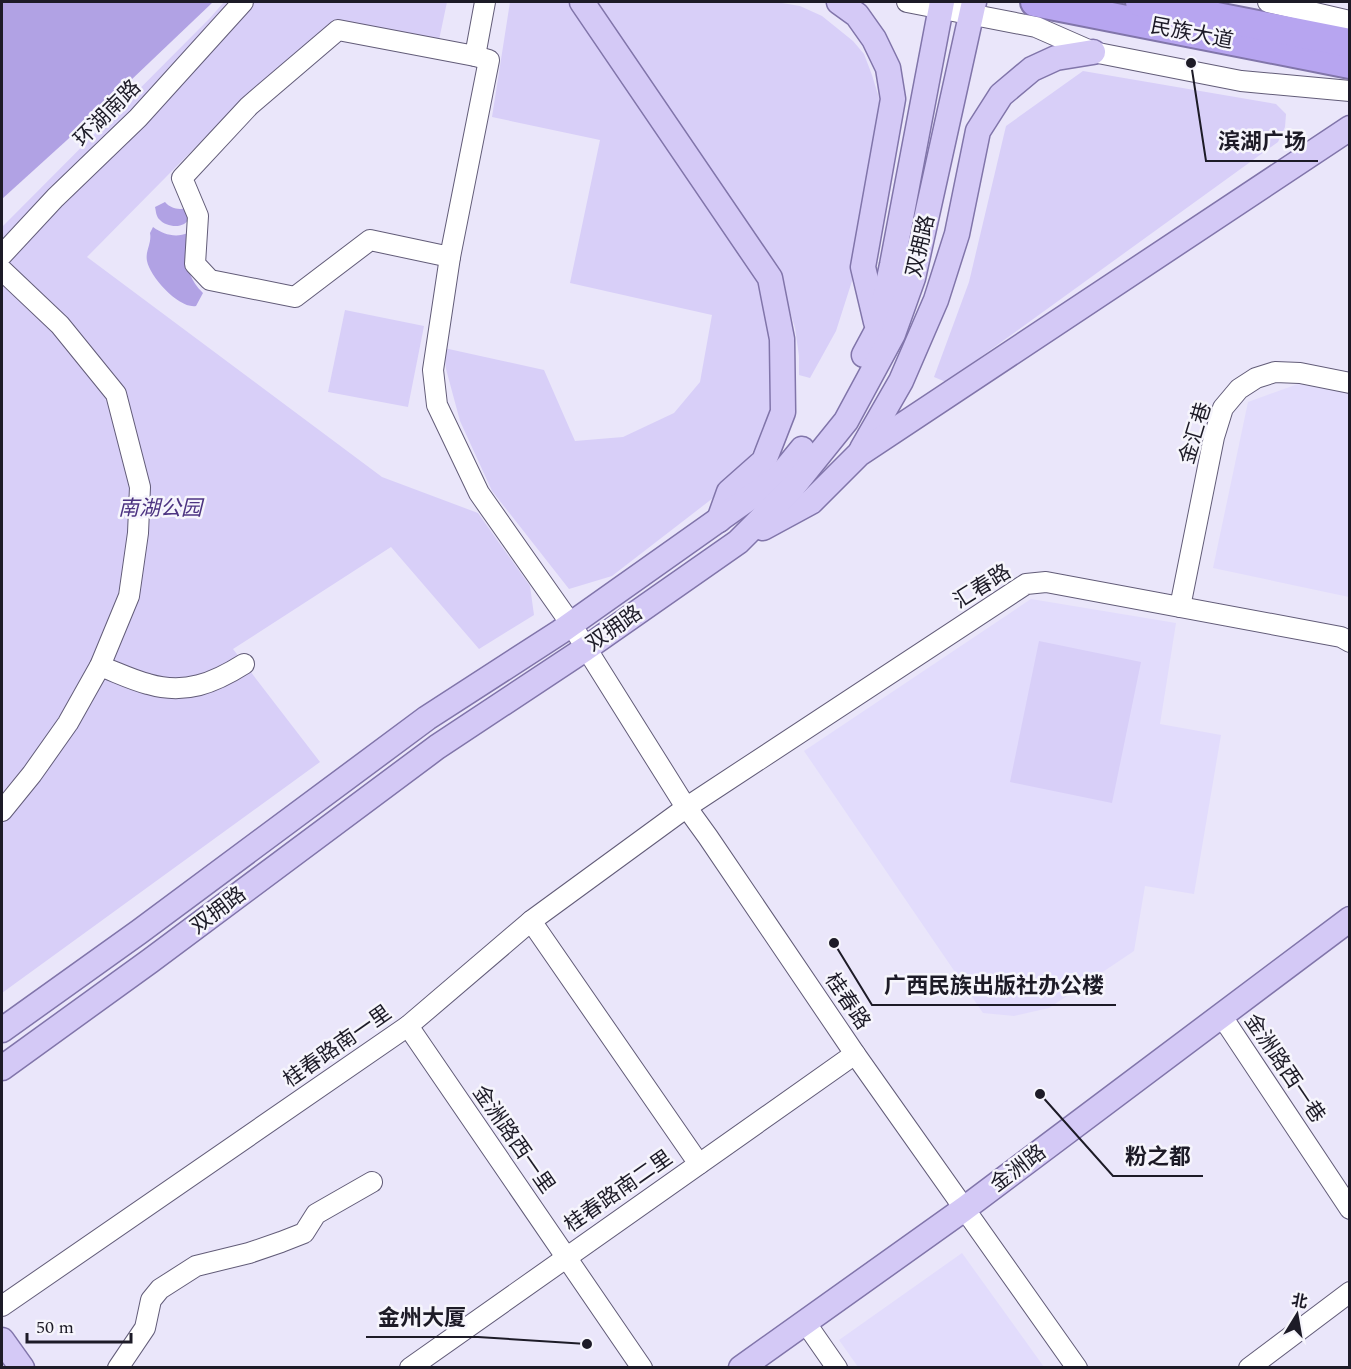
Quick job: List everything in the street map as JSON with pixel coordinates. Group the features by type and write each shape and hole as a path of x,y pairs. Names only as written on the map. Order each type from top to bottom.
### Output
{"highway":[{"name":"民族大道","path":"1035,2 1350,64"},
{"name":"民族大道","path":"1140,2 1350,43"}],"main road":[{"path":"582,2 770,278 782,339 783,412 764,461 729,492 719,520"},
{"path":"839,2 857,15 874,39 888,68 893,99 863,267 878,329"},
{"name":"双拥路","path":"2,1030 139,932 427,718 571,624 779,477 833,412 878,329 941,5"},
{"name":"双拥路","path":"2,1068 437,747 585,649 738,542 792,488 846,421 893,334 913,278 972,8"},
{"path":"859,454 900,381 936,300 957,234 978,130 1001,95 1032,69 1056,58 1093,52"},
{"path":"738,542 811,502 859,454 1350,128"},
{"name":"金洲路","path":"741,1368 964,1209 1350,919"},
{"path":"2,1340 21,1368"}],"street":[{"name":"环湖南路","path":"2,255 55,198 138,118 243,2"},
{"path":"450,257 370,240 295,297 210,280 195,264 198,216 182,178 249,106 338,30 475,56 485,2"},
{"path":"907,2 972,8 1036,27 1093,52 1241,81 1350,91"},
{"path":"1268,2 1350,21"},
{"name":"桂春路","path":"475,56 489,60 450,257 433,370 437,405 479,493 571,624 687,807 855,1054 1077,1368"},
{"path":"2,270 60,325 116,394 140,487 138,533 129,596 100,666 68,723 2,812"},
{"name":"金汇巷","path":"1180,606 1214,437 1223,408 1239,389 1256,378 1275,372 1299,373 1350,383"},
{"name":"汇春路","path":"687,807 1026,584 1046,582 1341,637 1350,642"},
{"path":"100,666 148,685 177,689 206,684 244,664"},
{"name":"桂春路南一里","path":"2,1306 408,1026 531,921 687,807"},
{"path":"531,921 699,1164"},
{"name":"金洲路西一巷","path":"1221,1015 1350,1209"},
{"name":"金洲路西一里","path":"408,1026 642,1368"},
{"name":"桂春路南二里","path":"410,1368 855,1054"},
{"path":"118,1368 146,1328 151,1300 160,1289 196,1266 249,1253 304,1233 316,1214 372,1182"},
{"path":"1249,1368 1350,1292"},
{"path":"805,1322 837,1368"}],"shaded area":[{"path":"2,2 213,2 2,199"},
{"path":"165,202 175,208 187,208 189,217 184,224 176,226 160,220 155,207"},
{"path":"153,227 170,235 188,233 189,272 203,293 196,306 189,306 166,291 149,268 147,254"},
{"path":"1298,384 1349,393 1349,597 1213,568 1248,402"},
{"path":"1031,599 1176,623 1160,724 1221,735 1194,894 1145,886 1134,951 1049,1008 1014,1016 983,1013 804,751"},
{"path":"962,1253 1044,1367 858,1367 839,1340"}],"green space":[{"name":"南湖公园","path":"224,2 447,2 439,40 337,21 244,98 87,257 382,477 478,513 530,586 534,615 479,649 391,547 233,649 320,762 2,993 2,227"},
{"path":"510,2 571,2 760,284 772,339 774,410 739,478 612,576 569,589 492,491 460,421 446,369 444,348 544,370 575,441 623,437 674,413 700,382 712,315 570,283 600,140 492,117"},
{"path":"592,2 776,2 800,6 822,16 853,41 864,54 879,98 882,146 860,256 836,331 810,378 799,375 795,328 778,271"},
{"path":"1083,71 1276,104 1286,114 1285,127 1278,142 946,382 934,377 969,282 1006,126"},
{"path":"345,310 424,326 408,407 328,392"},
{"path":"1039,641 1141,662 1112,803 1010,782"}],"place":[{"name":"滨湖广场","path":"1191,63"},
{"name":"广西民族出版社办公楼","path":"834,943"},
{"name":"粉之都","path":"1040,1094"},
{"name":"金州大厦","path":"587,1344"}]}
